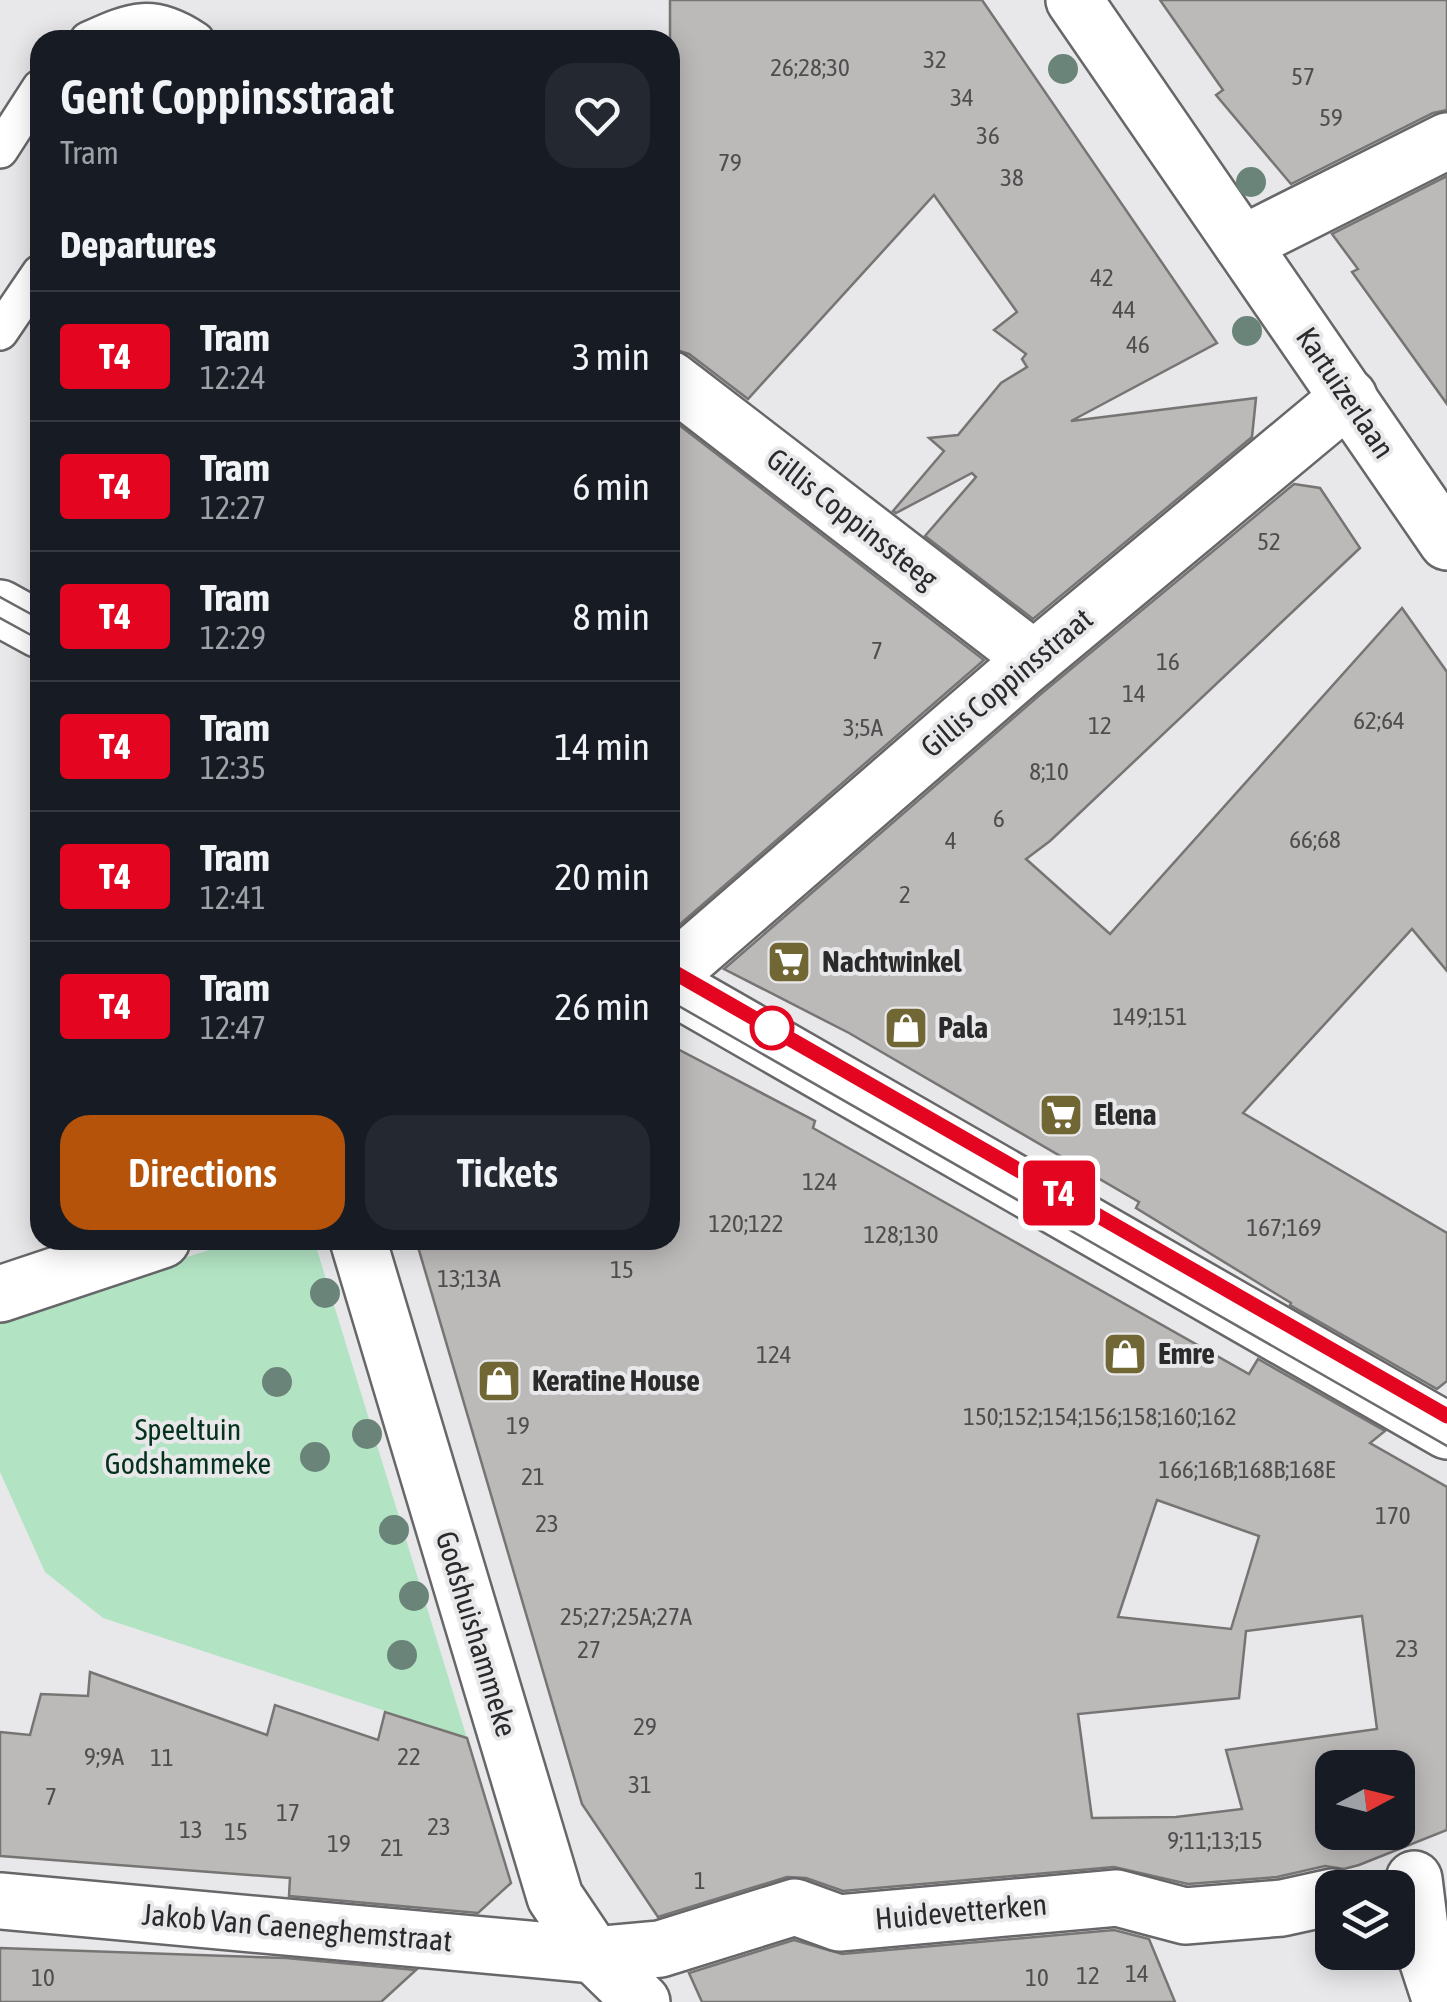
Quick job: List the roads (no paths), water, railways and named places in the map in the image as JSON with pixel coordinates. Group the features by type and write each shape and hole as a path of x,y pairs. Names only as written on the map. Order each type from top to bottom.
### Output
{"street":[{"name":"Kartuizerlaan","path":"1074,0 1447,542"},
{"path":"1242,244 1447,142"},
{"name":"Gillis Coppinssteeg","path":"680,387 1034,659"},
{"name":"Gillis Coppinsstraat","path":"680,965 1034,659 1349,397"},
{"path":"0,608 30,624"},
{"path":"680,991 1444,1420"},
{"path":"0,1294 132,1250"},
{"name":"Godshuishammeke","path":"361,1250 554,1897 594,1955 642,2002"},
{"path":"1415,1894 1422,1944 1441,2002"},
{"name":"Huidevetterken","path":"594,1955 660,1949 795,1907 839,1923 1118,1898 1186,1916 1282,1908 1315,1901"},
{"name":"Jakob Van Caeneghemstraat","path":"0,1902 594,1955"}],"lane":[{"path":"110,30 131,20 171,23 181,30"},
{"path":"0,150 30,104"},
{"path":"0,332 30,288"}],"tram line":[{"path":"0,597 30,614"},
{"path":"0,618 30,634"},
{"path":"680,976 1447,1416"},
{"name":"T4","path":"680,976 1447,1416"},
{"path":"680,1007 1447,1446"}],"place":[{"name":"Nachtwinkel","path":"789,962"},
{"name":"Pala","path":"906,1028"},
{"name":"Elena","path":"1061,1115"},
{"name":"Emre","path":"1125,1354"},
{"name":"Keratine House","path":"499,1381"}],"park label":[{"name":"Speeltuin Godshammeke","path":"188,1447"}]}
